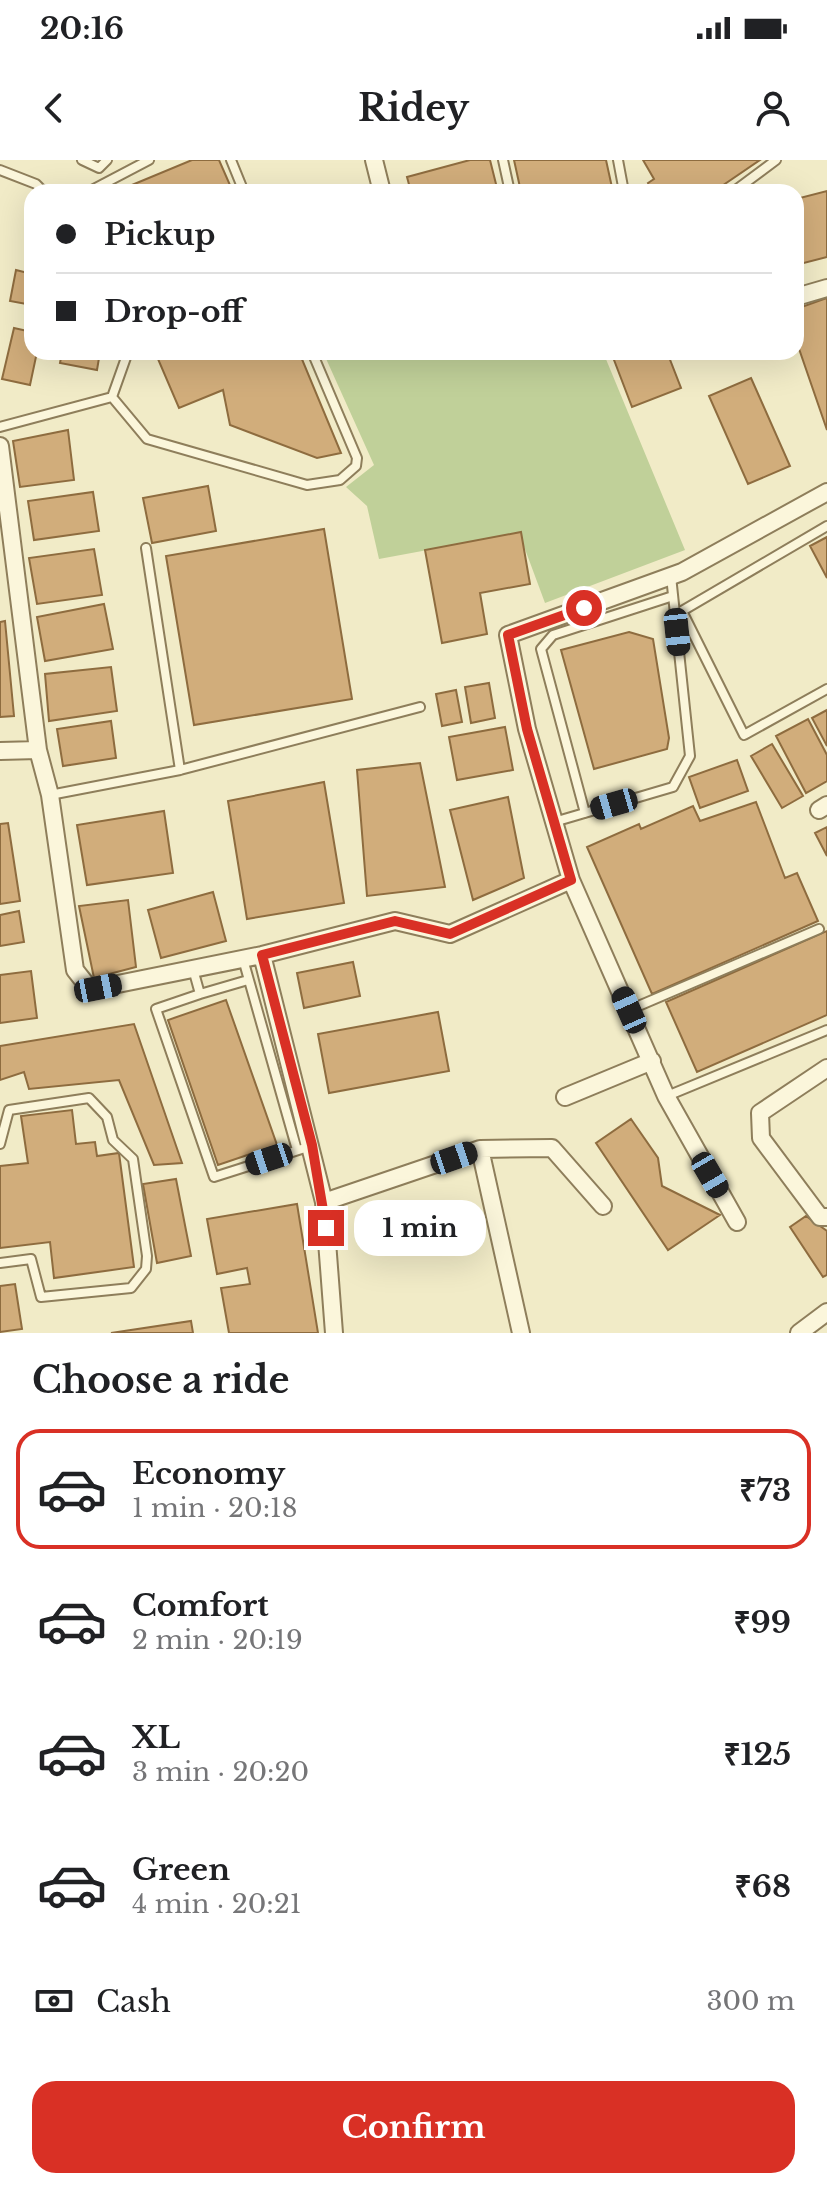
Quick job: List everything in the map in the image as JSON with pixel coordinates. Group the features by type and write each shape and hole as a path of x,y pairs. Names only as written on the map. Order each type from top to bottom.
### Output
{"street":[{"path":"374,160 380,184"},
{"path":"804,295 827,288"},
{"path":"0,446 38,750 50,795 75,970 86,984 98,988 243,959 395,921 450,934 571,880"},
{"path":"737,1222 666,1096 571,880 527,729 508,635 671,576 827,492"},
{"path":"0,751 38,750"},
{"path":"262,955 304,1147 324,1202 334,1333"},
{"path":"565,1097 652,1061"},
{"path":"827,1068 760,1113 761,1138 820,1217 827,1217"},
{"path":"324,1202 480,1149 552,1148 603,1206"},
{"path":"480,1149 521,1333"},
{"path":"799,1333 827,1312"}],"lane":[{"path":"82,160 99,168 107,160"},
{"path":"103,184 149,160"},
{"path":"231,160 241,184"},
{"path":"503,160 508,184"},
{"path":"618,160 622,184"},
{"path":"744,184 776,160"},
{"path":"0,170 36,184"},
{"path":"112,397 125,360"},
{"path":"112,397 147,439 307,485 340,480 356,466 357,458 315,360"},
{"path":"0,427 112,397"},
{"path":"827,526 682,611 744,735 827,689"},
{"path":"146,548 180,770"},
{"path":"554,822 673,787 690,756 671,576"},
{"path":"585,813 541,649 553,635 673,596"},
{"path":"50,795 180,770 420,707"},
{"path":"629,1010 819,929"},
{"path":"243,959 304,1147 214,1177 156,1009 248,980"},
{"path":"193,969 200,994"},
{"path":"666,1096 827,1030"},
{"path":"0,1144 9,1110 89,1098 100,1105 113,1140 133,1159 147,1256 146,1269 131,1288 41,1297 31,1259 0,1263"}],"green space":[{"path":"327,360 606,360 685,550 545,603 519,533 379,559 367,506 346,487 374,465"}],"building":[{"path":"192,160 219,160 230,184 134,184"},
{"path":"470,160 490,160 496,184 409,184 407,177"},
{"path":"514,160 606,160 611,184 519,184"},
{"path":"643,160 760,160 725,184 649,184 654,179"},
{"path":"827,191 827,257 804,263 804,197"},
{"path":"16,270 24,272 24,304 10,301"},
{"path":"827,298 827,430 803,360 804,306"},
{"path":"14,328 24,330 24,360 35,360 30,385 2,379"},
{"path":"61,360 99,360 97,370 60,363"},
{"path":"158,360 302,360 341,453 317,458 230,425 223,390 179,408"},
{"path":"614,360 670,360 681,388 632,407"},
{"path":"751,378 790,466 748,484 709,396"},
{"path":"68,430 74,480 20,487 13,441"},
{"path":"208,486 216,531 152,543 143,498"},
{"path":"93,492 99,531 34,540 28,501"},
{"path":"324,529 352,699 194,725 166,556"},
{"path":"521,532 530,584 480,593 487,634 442,643 425,550"},
{"path":"827,537 827,578 810,546"},
{"path":"94,549 102,595 37,604 29,558"},
{"path":"104,604 113,649 45,661 37,617"},
{"path":"5,621 14,716 0,717 0,622"},
{"path":"629,632 653,639 669,738 667,749 594,769 561,650"},
{"path":"111,667 117,711 49,721 45,674"},
{"path":"489,683 495,718 471,723 465,687"},
{"path":"456,690 462,722 442,726 436,694"},
{"path":"827,710 827,746 812,718"},
{"path":"808,719 827,755 827,781 806,793 776,736"},
{"path":"111,721 116,758 63,766 57,729"},
{"path":"505,727 513,770 457,780 449,737"},
{"path":"772,744 803,796 782,808 751,756"},
{"path":"737,760 748,791 700,808 689,777"},
{"path":"420,763 445,887 367,896 357,770"},
{"path":"324,782 344,903 247,919 228,801"},
{"path":"508,797 524,878 473,900 450,810"},
{"path":"756,802 785,878 797,873 818,921 652,994 587,847 639,824 641,829 693,806 700,821"},
{"path":"164,811 173,873 87,885 77,825"},
{"path":"8,823 20,901 0,904 0,824"},
{"path":"827,827 827,856 815,833"},
{"path":"213,892 226,941 161,958 148,910"},
{"path":"128,900 136,967 94,978 79,906"},
{"path":"19,911 24,942 0,946 0,915"},
{"path":"827,931 827,1015 697,1072 666,1002"},
{"path":"353,962 360,996 304,1008 297,973"},
{"path":"31,971 37,1018 0,1023 0,975"},
{"path":"226,1000 277,1145 218,1165 168,1020"},
{"path":"438,1012 449,1071 329,1093 318,1034"},
{"path":"134,1024 182,1163 154,1165 119,1080 29,1089 24,1072 0,1080 0,1046"},
{"path":"72,1110 76,1144 95,1142 97,1156 119,1153 134,1267 54,1278 50,1242 0,1248 0,1166 28,1163 21,1116"},
{"path":"631,1119 658,1158 662,1186 720,1215 668,1250 596,1143"},
{"path":"176,1179 191,1256 157,1263 143,1184"},
{"path":"297,1204 318,1333 229,1333 221,1288 250,1284 247,1268 217,1274 207,1219"},
{"path":"806,1216 827,1231 827,1275 823,1277 790,1227"},
{"path":"15,1284 22,1329 0,1332 0,1286"},
{"path":"191,1321 193,1333 111,1333"}],"route":[{"path":"326,1228 312,1145 262,955 395,921 450,934 571,880 527,729 508,635 584,608"}]}
